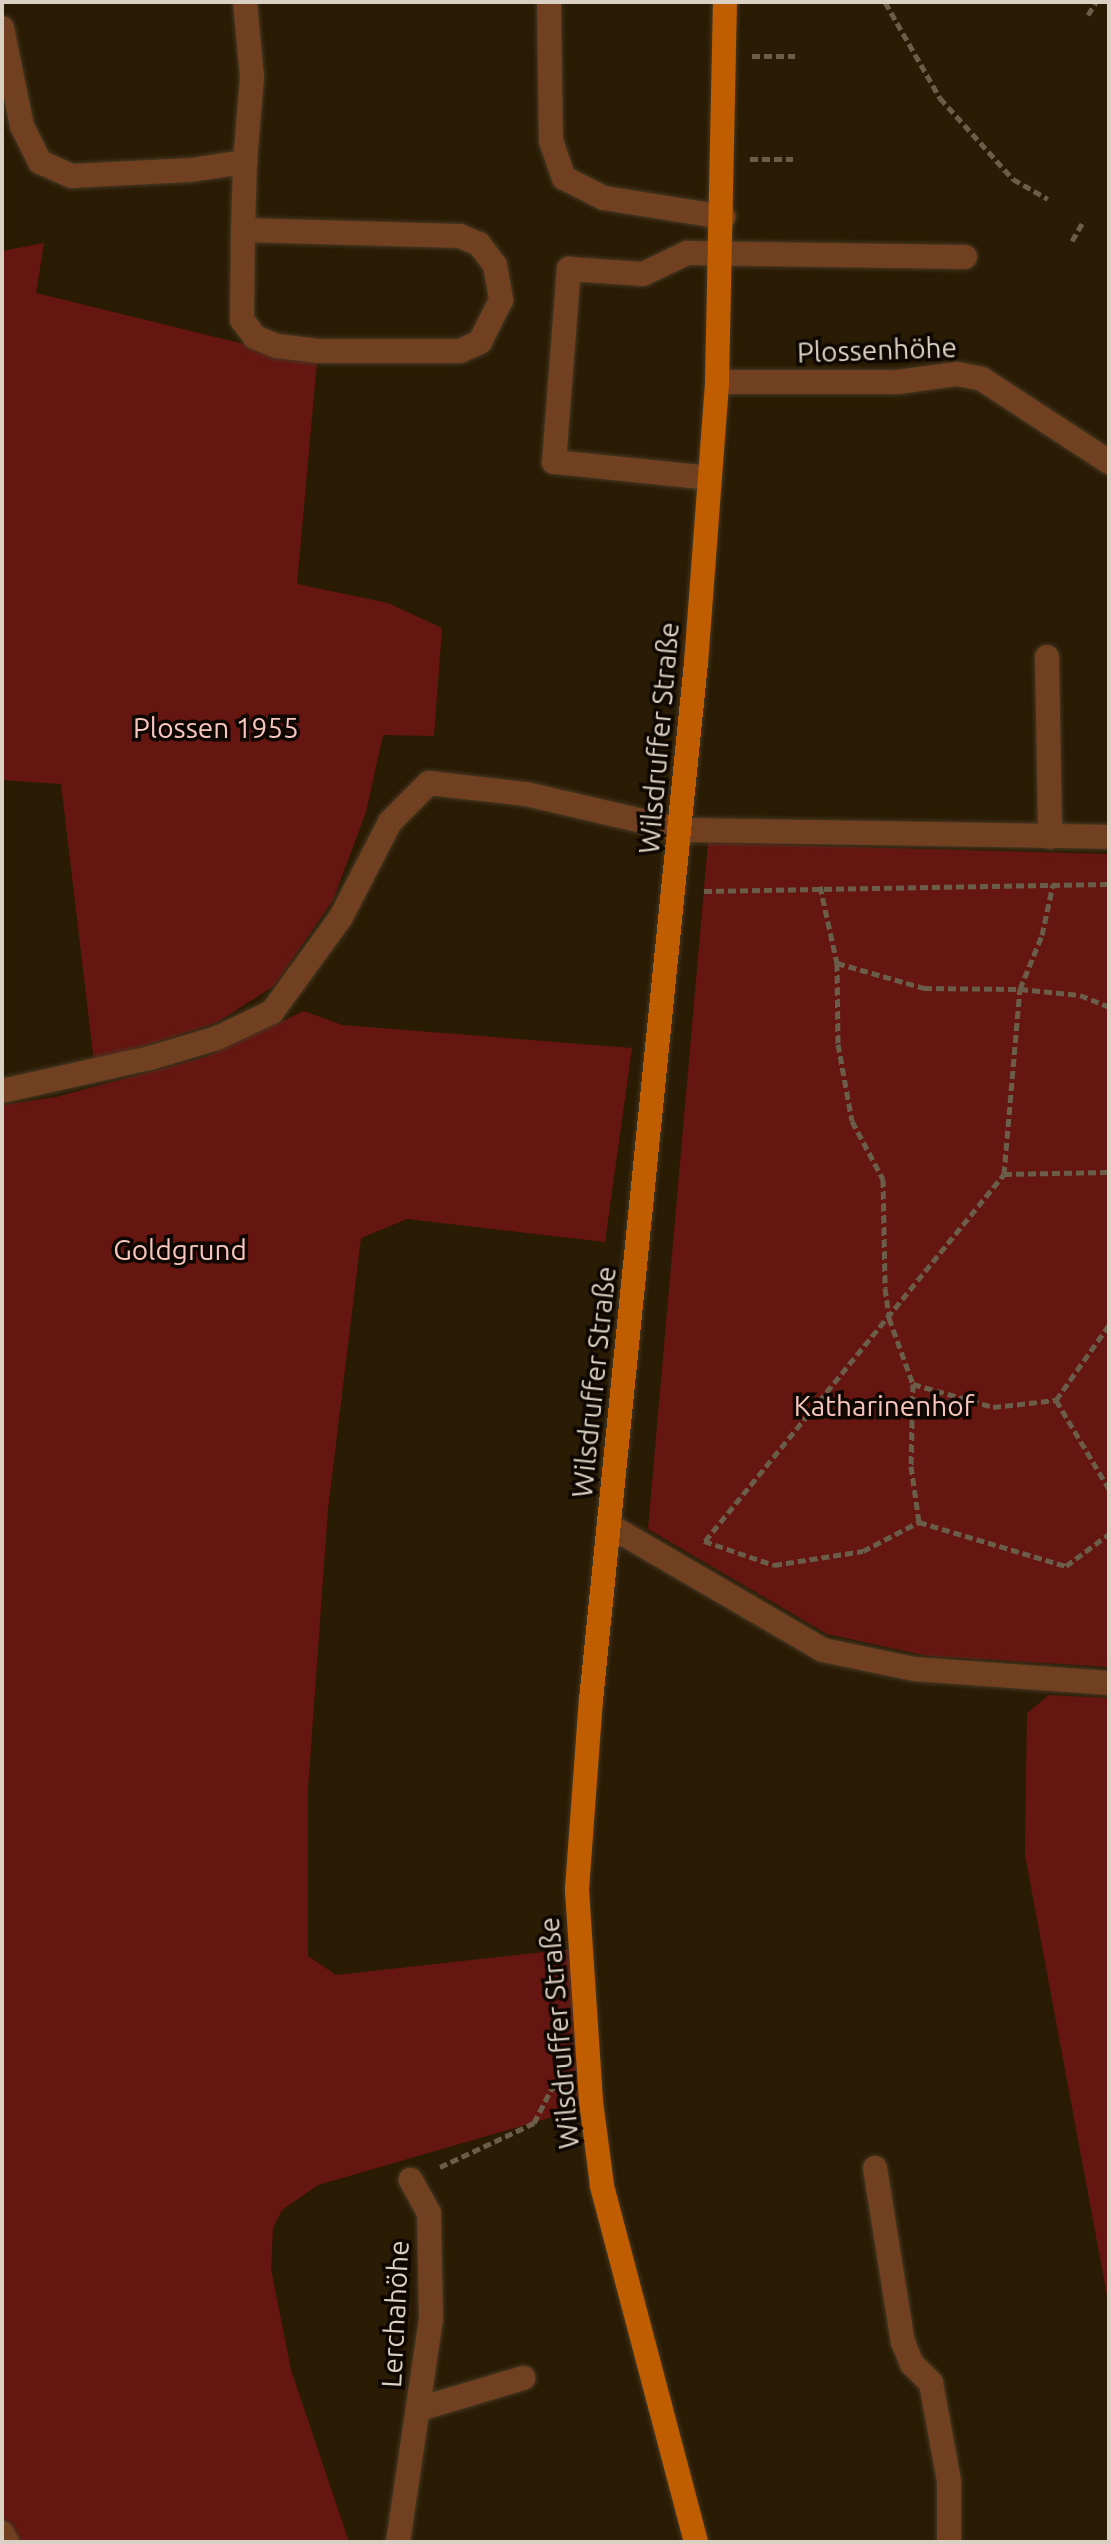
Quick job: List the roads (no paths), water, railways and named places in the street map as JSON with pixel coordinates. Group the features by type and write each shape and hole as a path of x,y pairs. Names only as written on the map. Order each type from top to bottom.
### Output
{"main road":[{"name":"Wilsdruffer Straße","path":"696,2542 602,2185 589,2065 577,1889 610,1526 681,830 710,478 724,217 725,2"}],"street":[{"path":"243,230 460,236 479,244 495,265 501,300 480,342 460,351 277,346 255,337 242,320 243,230 245,162 252,77 245,2"},
{"path":"549,2 551,141 564,178 604,198 724,217"},
{"path":"2,28 22,126 40,162 55,172 72,176 191,170 245,162"},
{"path":"710,478 554,462 569,269 643,274 687,253 965,257"},
{"name":"Plossenhöhe","path":"717,382 898,382 957,374 982,379 1109,462"},
{"path":"1047,657 1050,837"},
{"path":"2,1091 150,1058 217,1038 272,1012 341,917 390,822 429,783 526,794 681,830 1109,837"},
{"path":"610,1526 646,1542 727,1598 823,1650 914,1669 1109,1683"},
{"path":"875,2168 903,2342 912,2364 931,2383 949,2481 949,2542"},
{"name":"Lerchahöhe","path":"398,2542 431,2319 429,2213 411,2180"},
{"name":"Lerchahöhe","path":"419,2409 523,2378"},
{"path":"2,2533 7,2542"}],"park label":[{"name":"Plossen 1955","path":"216,728"},
{"name":"Goldgrund","path":"180,1250"},
{"name":"Katharinenhof","path":"884,1406"}]}
